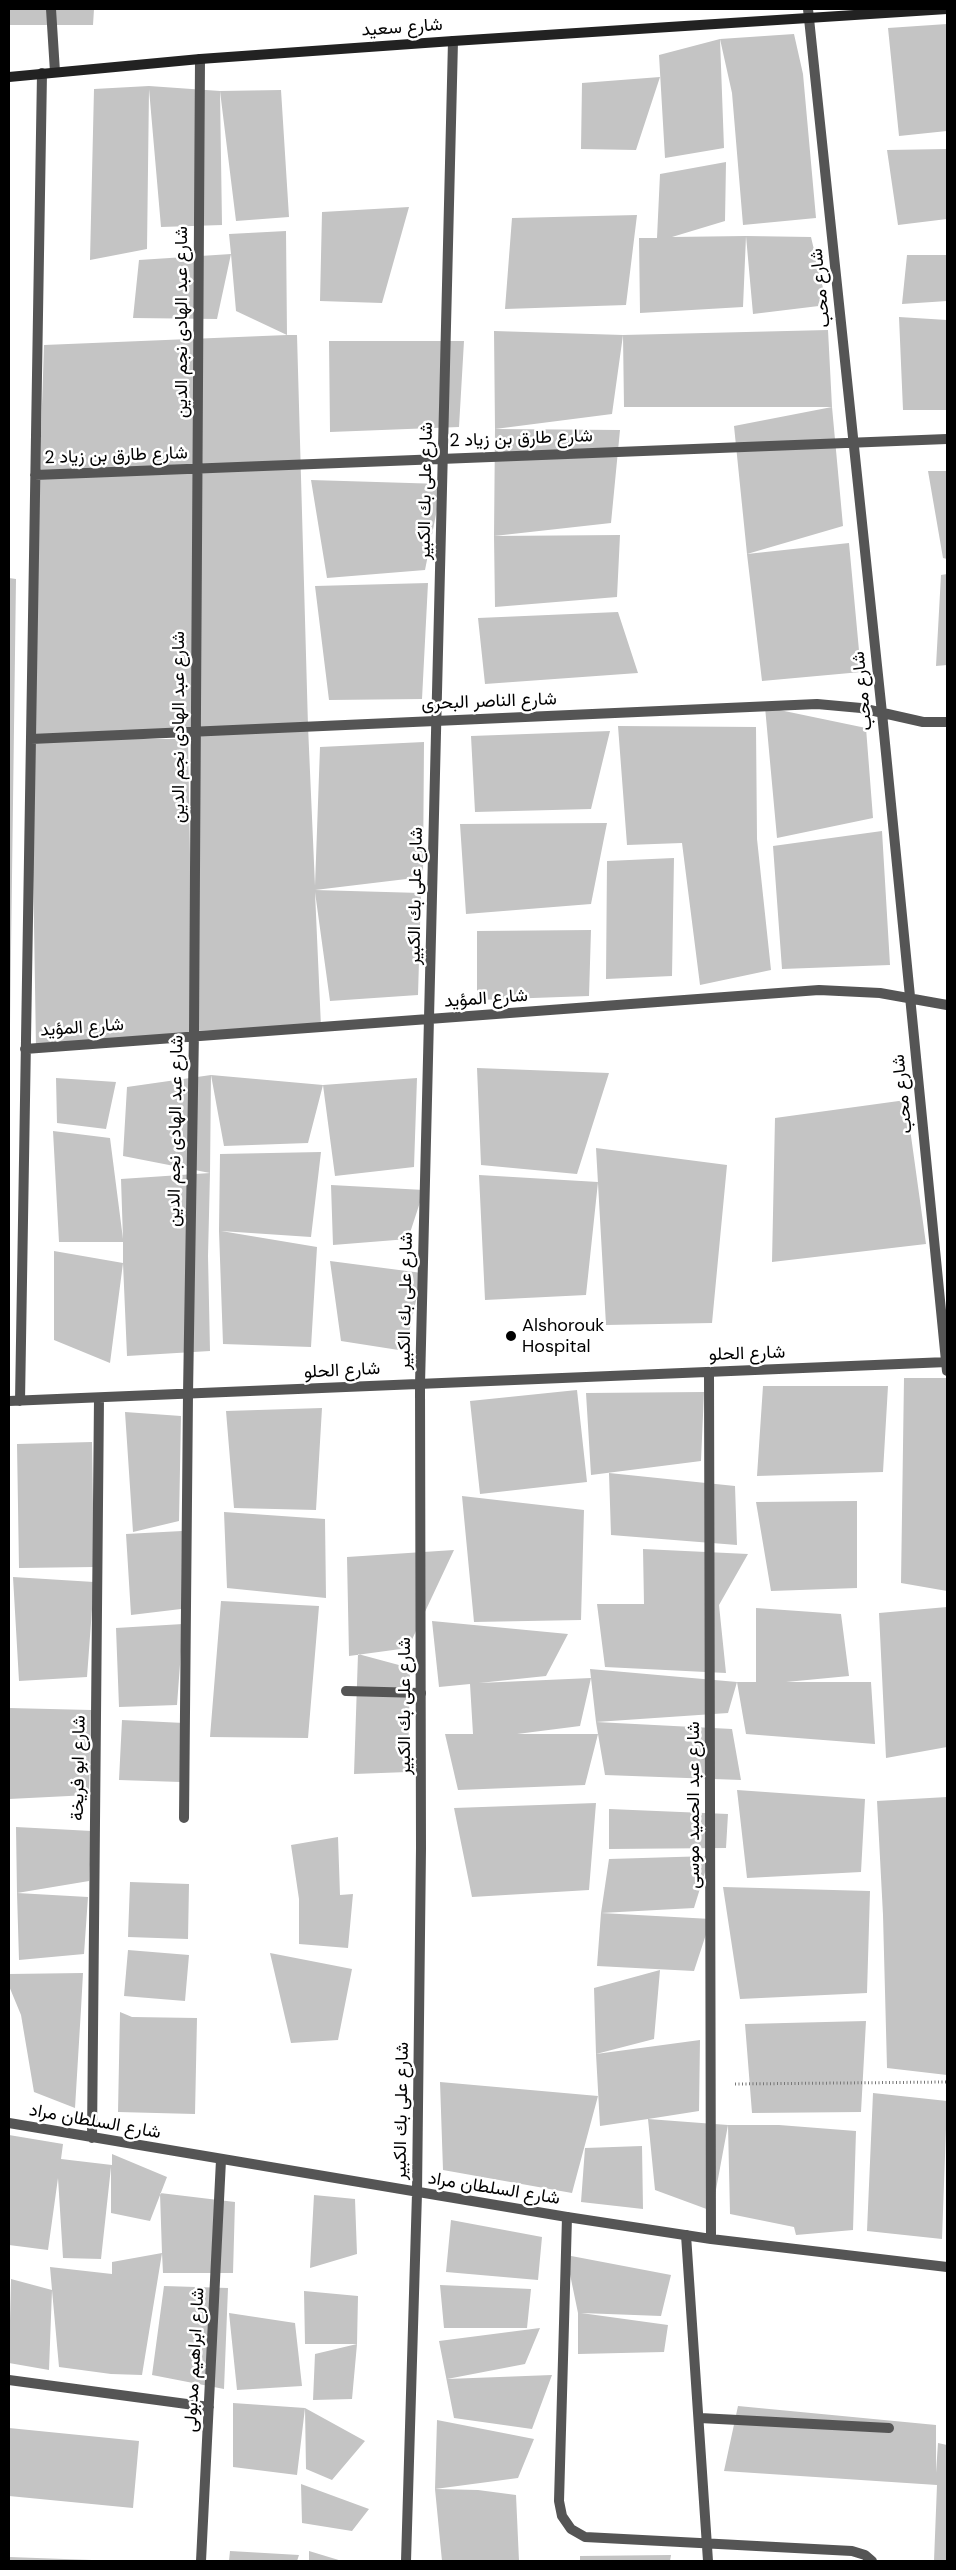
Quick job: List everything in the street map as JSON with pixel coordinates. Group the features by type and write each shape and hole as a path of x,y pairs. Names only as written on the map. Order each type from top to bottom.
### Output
{"street":[{"path":"52,9 55,72"},
{"name":"شارع سعيد","path":"9,77 200,59 809,13 947,9"},
{"name":"شارع محب","path":"809,13 882,713 947,1365"},
{"name":"شارع على بك الكبير","path":"406,2561 417,2192 421,1694 420,1384 453,41"},
{"name":"شارع عبد الهادى نجم الدين","path":"184,1818 196,731 200,59"},
{"path":"20,1401 42,73"},
{"name":"شارع طارق بن زياد 2","path":"35,475 947,439"},
{"name":"شارع الناصر البحرى","path":"31,739 817,704 840,705 902,719 947,722"},
{"name":"شارع المؤيد","path":"25,1049 818,990 857,990 947,1005"},
{"name":"شارع الحلو","path":"9,1401 709,1372 947,1365"},
{"name":"شارع عبد الحميد موسى","path":"709,1372 711,2238"},
{"name":"شارع ابو فريخة","path":"92,2138 99,1398"},
{"path":"346,1691 421,1694"},
{"name":"شارع السلطان مراد","path":"9,2123 566,2217 686,2235 947,2267"},
{"name":"شارع ابراهيم مدبولى","path":"201,2561 221,2160"},
{"path":"566,2217 559,2500 562,2516 571,2529 585,2537 708,2545 852,2551 865,2555 872,2561"},
{"path":"686,2235 700,2418 708,2561"},
{"path":"9,2380 209,2407"},
{"path":"700,2418 889,2428"}],"path":[{"path":"711,2084 947,2082"}],"building":[{"path":"9,9 94,9 93,25 9,25"},
{"path":"947,24 947,131 899,136 888,28"},
{"path":"794,34 803,74 816,218 743,225 732,93 720,39"},
{"path":"720,39 724,148 665,158 659,55"},
{"path":"660,77 636,150 581,149 582,83"},
{"path":"149,86 220,91 222,225 161,227 149,89 147,249 90,260 94,89"},
{"path":"281,90 289,217 236,221 220,91"},
{"path":"947,149 947,219 898,225 887,150"},
{"path":"726,162 725,221 672,237 746,236 743,307 640,313 639,238 657,238 660,174"},
{"path":"409,207 382,303 320,301 322,212"},
{"path":"637,215 626,305 505,309 512,218"},
{"path":"286,231 287,335 236,311 229,234"},
{"path":"746,236 811,237 827,305 753,314"},
{"path":"231,254 217,319 133,318 139,260"},
{"path":"907,255 947,255 947,301 902,304"},
{"path":"899,317 947,320 947,410 903,410"},
{"path":"828,330 832,407 624,407 623,335"},
{"path":"494,331 623,335 612,414 495,429"},
{"path":"297,335 308,726 315,886 320,747 424,742 423,877 315,890 421,893 418,995 330,1001 315,892 321,1027 193,1031 193,1036 36,1048 31,739 44,345","holes":["196,731 193,1028 188,739 41,739"]},
{"path":"329,341 464,341 459,427 330,432"},
{"path":"832,407 843,526 747,554 734,426"},
{"path":"495,429 620,430 611,523 494,536"},
{"path":"928,471 947,471 947,559 943,558"},
{"path":"311,480 442,484 425,570 327,578"},
{"path":"620,535 617,597 495,607 494,536"},
{"path":"849,543 861,672 762,681 747,554"},
{"path":"947,574 947,665 936,666 941,575"},
{"path":"9,578 16,579 10,1025 9,1025"},
{"path":"428,583 422,699 329,700 315,586"},
{"path":"618,612 638,673 485,684 478,618"},
{"path":"765,707 866,728 873,818 777,838"},
{"path":"618,726 756,727 757,839 771,970 700,985 682,843 627,845"},
{"path":"610,731 591,809 475,812 471,736"},
{"path":"607,823 591,904 466,914 460,824"},
{"path":"882,831 890,965 782,969 773,846"},
{"path":"674,858 672,976 606,979 607,861"},
{"path":"591,930 589,996 477,1000 477,931"},
{"path":"477,1068 609,1073 577,1174 481,1165"},
{"path":"211,1075 210,1173 123,1156 127,1087"},
{"path":"211,1075 323,1085 308,1143 224,1146"},
{"path":"56,1078 116,1082 106,1129 57,1123"},
{"path":"417,1078 414,1167 335,1176 323,1085"},
{"path":"906,1100 926,1244 772,1262 775,1118"},
{"path":"53,1131 110,1138 123,1239 121,1179 210,1173 208,1256 210,1351 127,1356 123,1242 59,1242"},
{"path":"596,1148 727,1165 712,1323 606,1325"},
{"path":"321,1152 311,1237 221,1231 317,1247 311,1347 223,1344 219,1231 220,1154"},
{"path":"479,1175 598,1182 586,1295 485,1300"},
{"path":"331,1185 424,1190 408,1239 333,1245"},
{"path":"54,1251 123,1263 110,1363 54,1340"},
{"path":"330,1261 422,1273 405,1351 341,1341"},
{"path":"904,1378 947,1378 947,1591 901,1583"},
{"path":"763,1386 888,1386 883,1472 757,1476"},
{"path":"577,1390 587,1482 480,1494 470,1401"},
{"path":"704,1392 701,1461 591,1475 586,1393"},
{"path":"322,1408 316,1510 234,1508 226,1411"},
{"path":"125,1412 181,1416 179,1521 133,1532"},
{"path":"92,1442 94,1567 19,1568 17,1444"},
{"path":"609,1473 735,1486 737,1545 611,1535"},
{"path":"462,1496 584,1510 581,1620 474,1622"},
{"path":"857,1501 857,1588 771,1591 756,1502"},
{"path":"224,1512 325,1519 326,1598 227,1588"},
{"path":"182,1531 181,1609 131,1615 126,1534"},
{"path":"643,1549 748,1554 719,1605 726,1673 605,1667 597,1604 644,1604"},
{"path":"454,1550 408,1648 349,1656 347,1557"},
{"path":"13,1577 94,1582 87,1677 19,1681"},
{"path":"221,1601 319,1606 308,1738 210,1737"},
{"path":"947,1607 947,1747 886,1758 879,1613"},
{"path":"756,1608 841,1614 849,1676 786,1682 871,1682 875,1744 746,1734 737,1682 756,1682"},
{"path":"432,1621 568,1634 546,1676 479,1683 591,1678 580,1726 517,1734 598,1734 585,1785 458,1790 445,1734 473,1734 470,1684 439,1687"},
{"path":"183,1624 177,1705 119,1707 116,1628"},
{"path":"358,1654 410,1668 408,1772 354,1774"},
{"path":"590,1669 737,1682 728,1713 596,1722"},
{"path":"9,1708 91,1710 89,1795 9,1799"},
{"path":"122,1720 184,1723 181,1782 119,1780"},
{"path":"596,1722 732,1729 741,1780 605,1775"},
{"path":"737,1790 865,1799 861,1872 747,1878"},
{"path":"947,1797 947,2075 887,2068 883,1915 877,1801"},
{"path":"596,1803 589,1890 472,1897 454,1808"},
{"path":"609,1809 728,1814 726,1848 609,1849"},
{"path":"16,1827 92,1831 89,1881 17,1893"},
{"path":"338,1837 340,1895 353,1894 348,1948 299,1944 299,1899 291,1845"},
{"path":"710,1856 694,1908 601,1913 609,1859"},
{"path":"130,1882 189,1884 188,1939 128,1937"},
{"path":"723,1887 870,1891 867,1993 740,1999"},
{"path":"17,1893 88,1897 84,1954 19,1960"},
{"path":"601,1913 711,1919 694,1971 597,1966"},
{"path":"128,1950 189,1955 185,2001 124,1996"},
{"path":"270,1953 352,1969 338,2040 291,2043"},
{"path":"660,1970 654,2039 596,2054 594,1988"},
{"path":"83,1973 75,2108 34,2092 21,2015 9,1986 9,1974"},
{"path":"120,2012 132,2017 197,2018 195,2114 118,2112"},
{"path":"866,2021 861,2112 752,2113 745,2024"},
{"path":"700,2040 699,2111 600,2126 596,2054"},
{"path":"440,2082 598,2096 572,2193 443,2170"},
{"path":"873,2093 947,2101 942,2239 867,2231"},
{"path":"648,2119 728,2125 712,2211 655,2190"},
{"path":"728,2125 779,2125 856,2131 853,2230 796,2235 794,2227 730,2214"},
{"path":"9,2135 63,2144 61,2159 112,2165 112,2154 167,2177 150,2221 111,2213 111,2167 101,2259 63,2258 58,2178 48,2250 9,2245"},
{"path":"642,2146 643,2209 581,2202 585,2148"},
{"path":"160,2193 235,2202 233,2273 163,2273"},
{"path":"314,2195 355,2199 357,2254 310,2268"},
{"path":"451,2220 542,2237 538,2280 446,2272"},
{"path":"162,2253 142,2375 111,2374 59,2367 50,2267 112,2274 112,2262"},
{"path":"566,2255 671,2275 661,2316 581,2313 668,2325 664,2352 578,2354 578,2313"},
{"path":"11,2279 52,2290 49,2370 9,2363"},
{"path":"440,2285 531,2289 527,2328 444,2328"},
{"path":"164,2286 228,2288 224,2389 152,2375"},
{"path":"304,2291 358,2296 357,2344 305,2344"},
{"path":"229,2313 295,2323 302,2386 237,2390"},
{"path":"540,2328 525,2364 447,2379 552,2375 532,2429 454,2418 439,2341"},
{"path":"357,2344 352,2399 313,2400 315,2354"},
{"path":"233,2403 305,2408 297,2475 233,2467"},
{"path":"738,2406 936,2425 936,2473 938,2443 947,2445 947,2561 934,2561 937,2485 724,2471"},
{"path":"305,2408 365,2441 332,2480 306,2469"},
{"path":"437,2420 534,2439 518,2478 435,2489"},
{"path":"9,2428 139,2441 133,2508 9,2496"},
{"path":"301,2484 369,2509 352,2531 302,2523"},
{"path":"435,2489 478,2490 516,2495 519,2561 442,2561"},
{"path":"230,2551 299,2555 297,2561 229,2561"},
{"path":"309,2551 342,2561 309,2561"},
{"path":"671,2555 670,2561 580,2561 580,2556"},
{"path":"9,2557 92,2560 92,2561 9,2561"}],"place":[{"name":"Alshorouk Hospital","path":"511,1336"}]}
